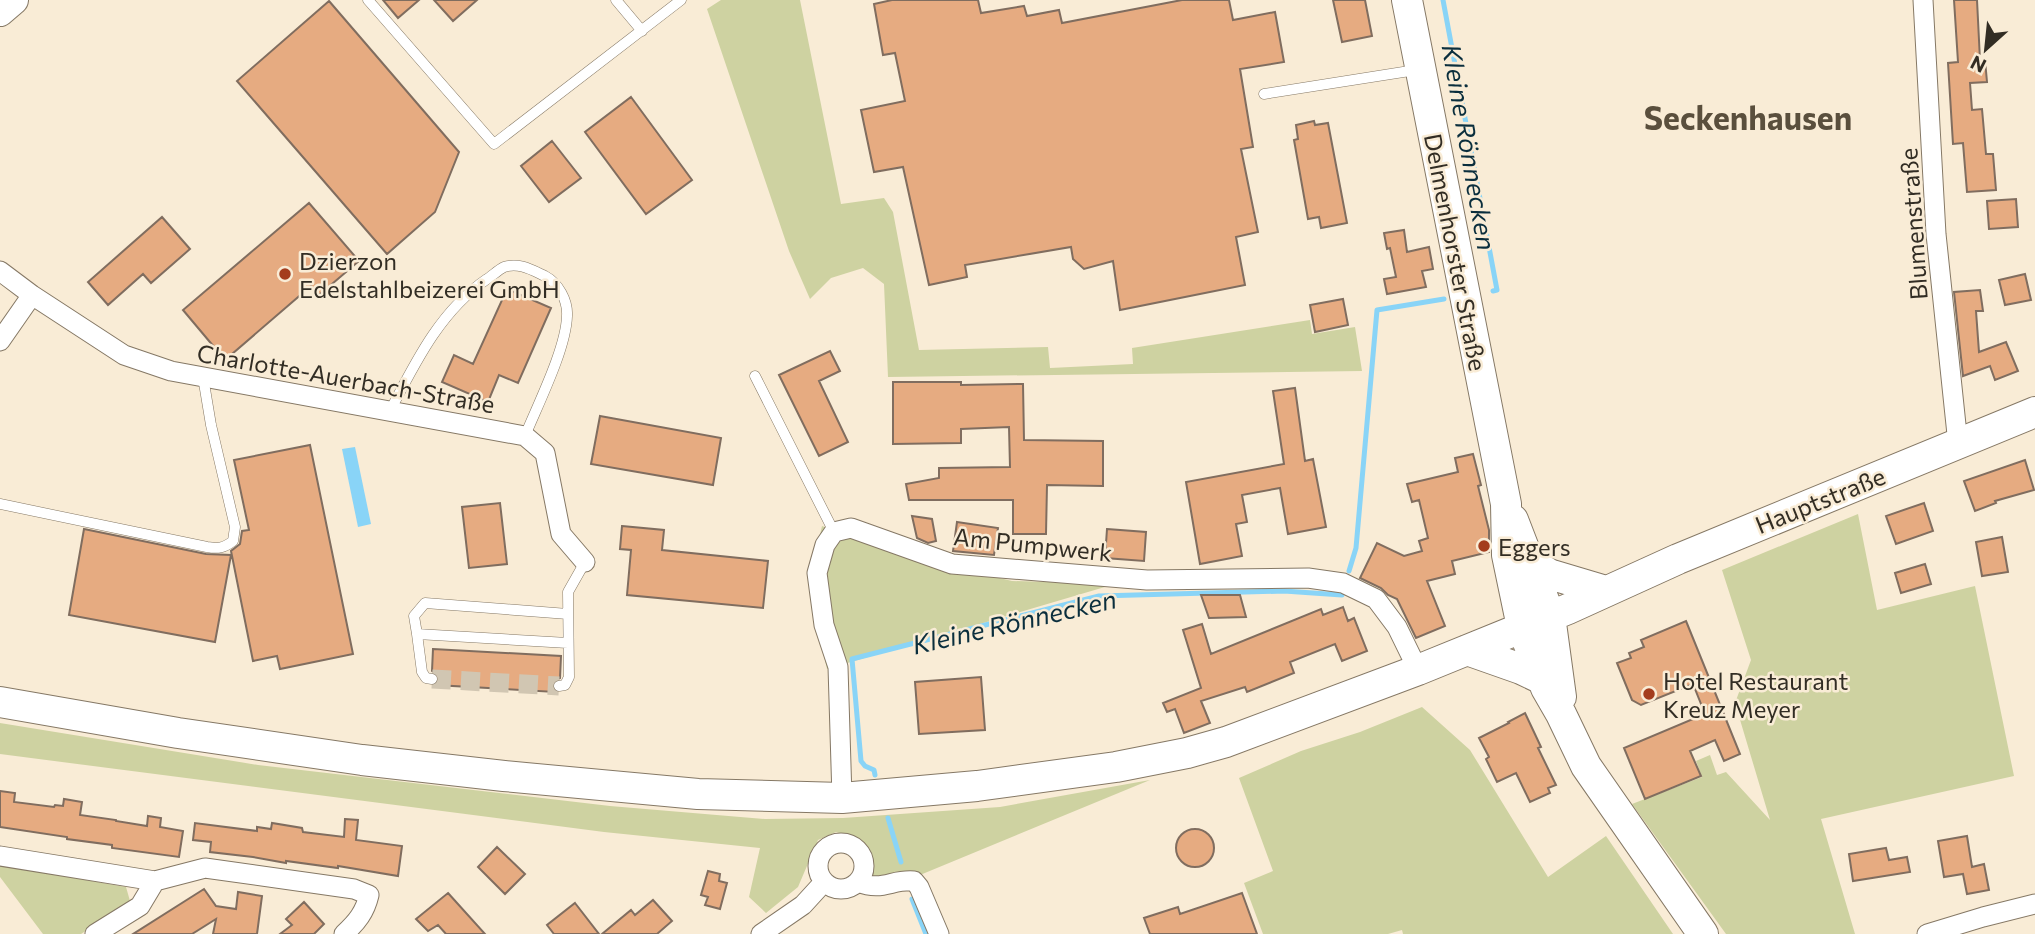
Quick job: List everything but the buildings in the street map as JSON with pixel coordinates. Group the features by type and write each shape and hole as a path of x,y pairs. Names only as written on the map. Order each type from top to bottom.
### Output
{"main road":[{"name":"Delmenhorster Straße","path":"1407,0 1506,504 1507,555 1522,627 1542,679 1586,766 1703,934"},
{"name":"Hauptstraße","path":"0,702 203,737 433,768 698,794 842,798 977,786 1116,767 1226,742 1418,670 1550,616 1688,554 2035,412"},
{"name":"Delmenhorster Straße","path":"1506,504 1550,616 1561,688 1561,714"},
{"path":"1530,562 1549,574 1606,591"},
{"path":"1467,650 1542,679"}],"street":[{"path":"0,12 14,0"},
{"name":"Blumenstraße","path":"1923,0 1936,234 1958,444"},
{"name":"Charlotte-Auerbach-Straße","path":"0,271 124,355 170,371 525,436"},
{"path":"0,341 32,295"},
{"path":"525,436 545,453 561,534 585,562"},
{"name":"Am Pumpwerk","path":"834,532 851,528 952,564 1147,580 1308,578 1343,583 1376,599 1397,627 1418,670"},
{"path":"834,532 825,545 817,573 824,625 838,667 842,798"},
{"path":"841,843 856,849 862,856 864,869 859,882 848,888 830,886 818,870 822,853 834,844 841,843"},
{"path":"0,856 155,881 205,868 354,889 369,895 366,909 344,934"},
{"path":"859,882 879,887 904,880 914,881 939,934"},
{"path":"95,934 140,906 155,881"},
{"path":"761,934 803,905 824,881"},
{"path":"1927,934 2035,904"}],"lane":[{"path":"368,0 494,144 681,0"},
{"path":"616,0 642,31"},
{"path":"1264,94 1420,69"},
{"path":"390,411 415,362 442,321 475,287 505,267 526,266 551,279 564,297 568,314 564,338 525,436"},
{"path":"755,376 834,532"},
{"path":"0,504 207,547 226,547 233,541 235,527 211,425 203,377"},
{"path":"559,686 565,685 569,677 568,592 585,562"},
{"path":"432,679 426,678 422,672 414,616 425,603 568,614"},
{"path":"417,634 568,643"}],"green space":[{"path":"721,0 800,0 841,204 884,198 893,212 919,350 1048,347 1050,368 1133,364 1132,348 1310,320 1312,334 1355,327 1362,371 888,377 884,284 863,268 831,278 810,299 789,251 707,9"},
{"path":"1858,514 1877,610 1975,586 2014,776 1821,819 1855,934 1726,934 1632,804 1702,777 1696,761 1710,755 1717,775 1726,772 1770,820 1735,703 1751,660 1722,570"},
{"path":"822,526 882,549 1012,581 1115,584 827,669 817,626 818,544"},
{"path":"1422,707 1470,750 1548,877 1606,836 1673,934 1403,934 1402,930 1388,934 1263,934 1244,883 1273,871 1239,778 1301,751 1360,732"},
{"path":"0,723 258,765 610,806 765,819 843,818 1000,807 1150,780 920,875 893,873 873,877 867,854 857,839 836,832 818,840 798,887 766,913 749,897 760,848 604,832 0,754"},
{"path":"0,865 126,887 130,901 81,934 43,934 0,877"}],"water":[{"path":"355,447 371,524 358,527 342,449"}],"waterway":[{"name":"Kleine Rönnecken","path":"1443,0 1497,290 1493,291"},
{"name":"Kleine Rönnecken","path":"1349,571 1356,548 1377,310 1444,299"},
{"name":"Kleine Rönnecken","path":"875,775 874,770 861,761 852,659 1099,596 1284,591 1342,595"},
{"name":"Kleine Rönnecken","path":"888,818 901,862"},
{"name":"Kleine Rönnecken","path":"912,899 926,934"}],"tunnel":[{"path":"432,679 559,686"}],"place":[{"name":"Dzierzon Edelstahlbeizerei GmbH","path":"285,274"},
{"name":"Eggers","path":"1484,546"},
{"name":"Hotel Restaurant Kreuz Meyer","path":"1649,694"}],"district":[{"name":"Seckenhausen","path":"1748,117"}]}
